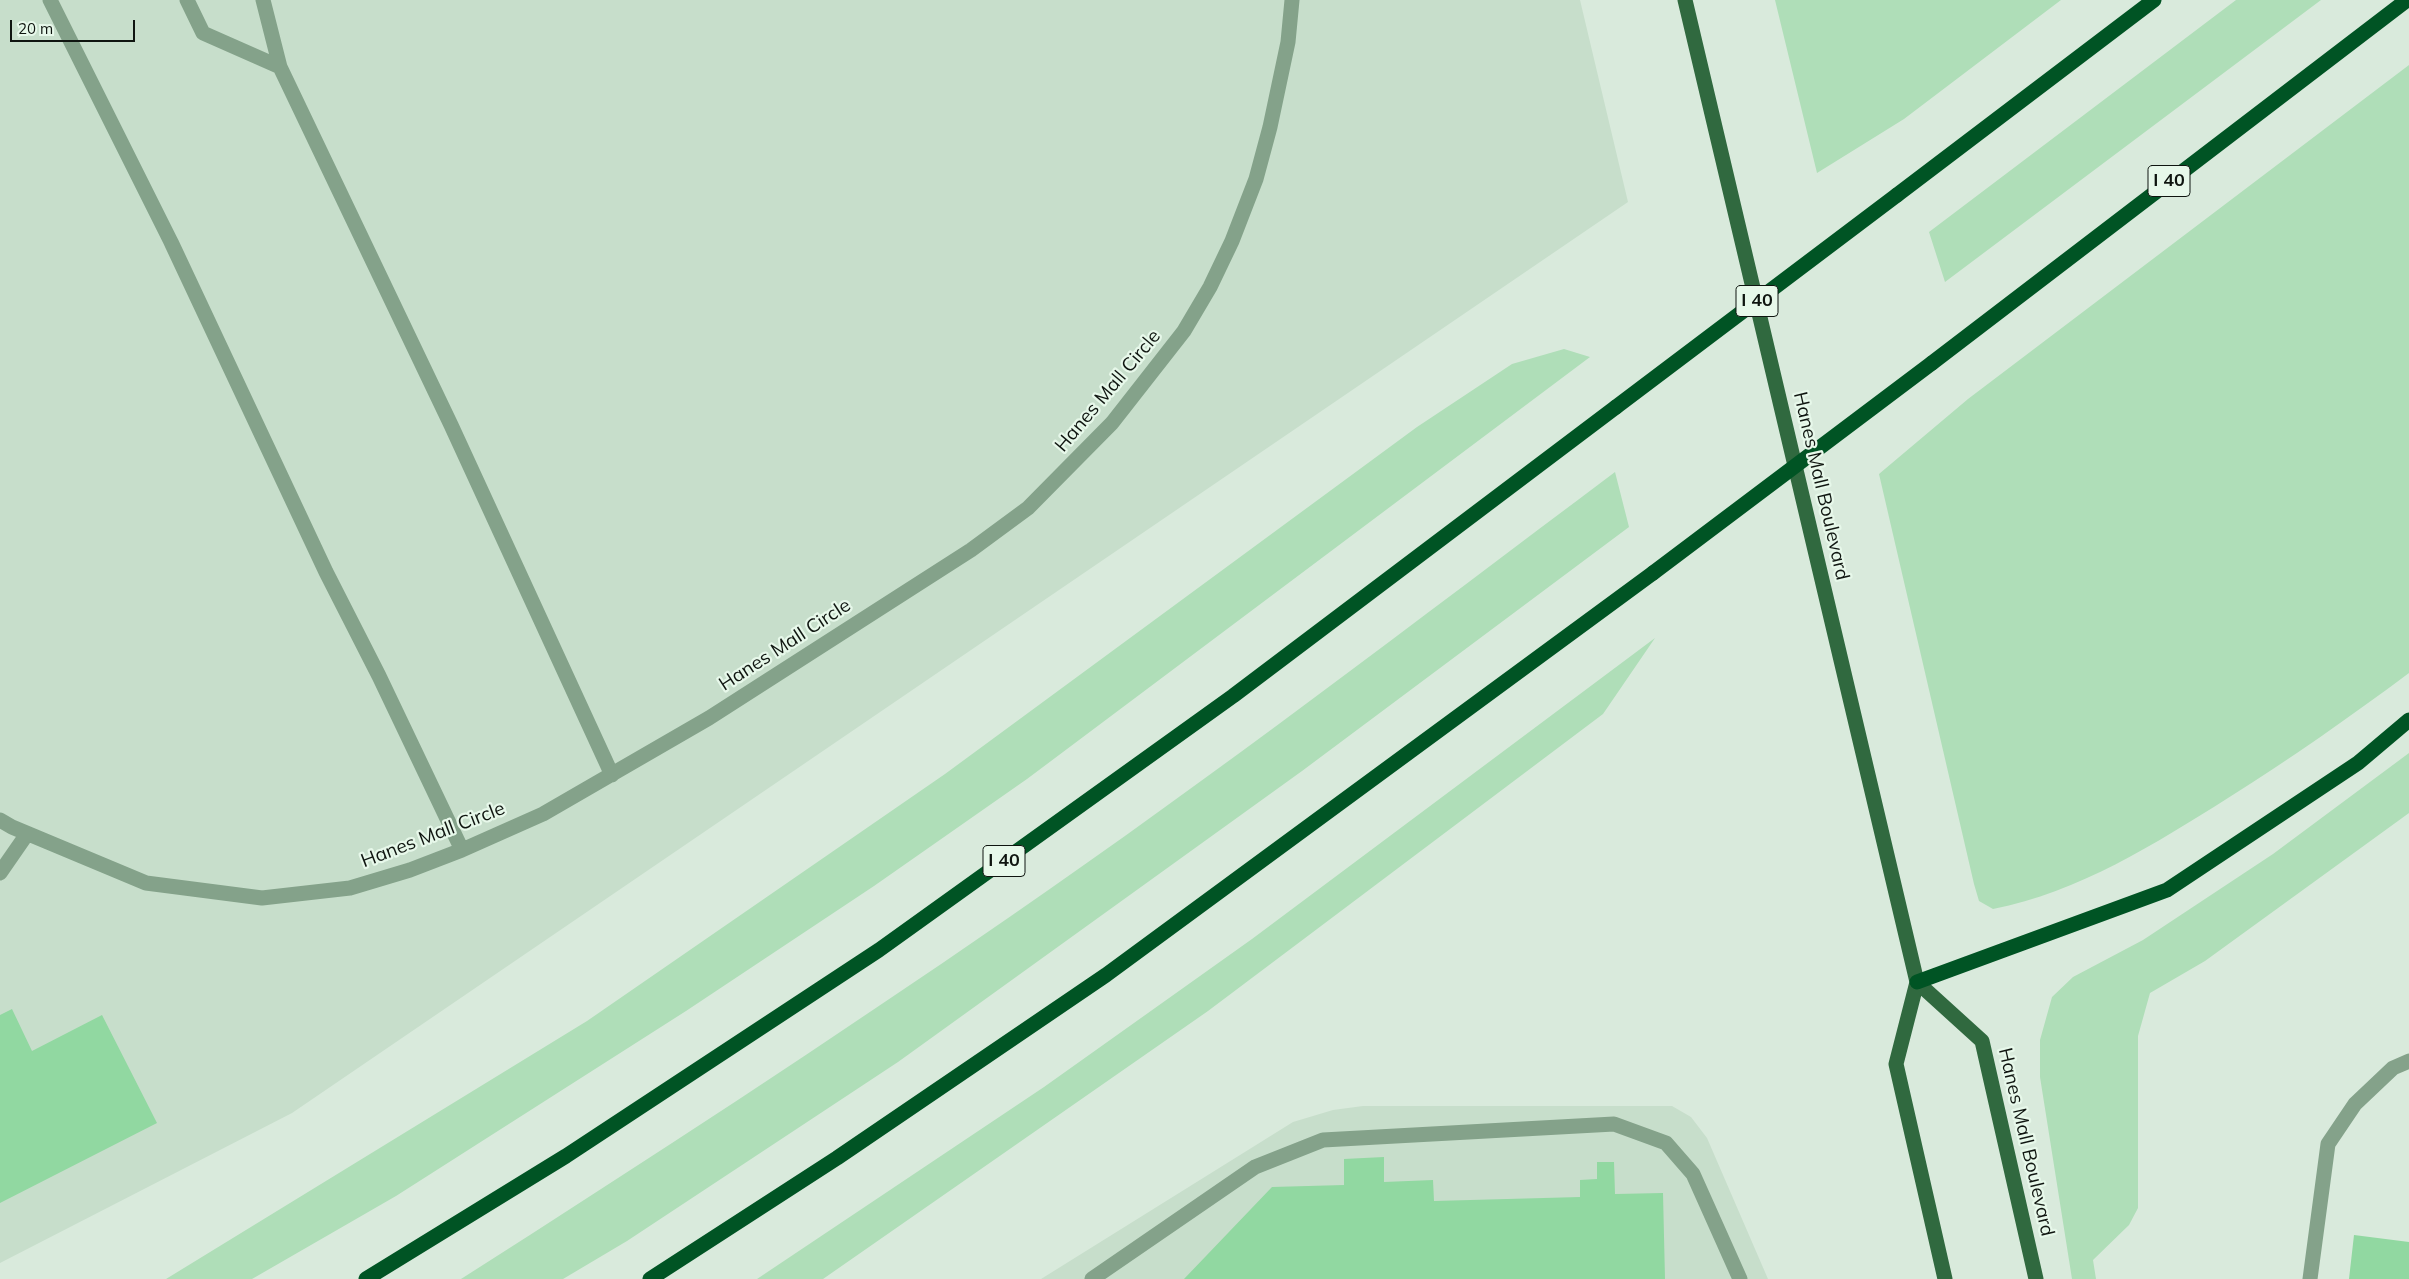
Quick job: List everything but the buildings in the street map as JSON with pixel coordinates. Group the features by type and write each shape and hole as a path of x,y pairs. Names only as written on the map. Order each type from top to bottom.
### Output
{"highway":[{"name":"I 40","path":"366,1279 566,1156 879,950 1234,696 2154,0"},
{"name":"I 40","path":"650,1279 837,1158 1106,975 1653,573 1932,363 2407,0"},
{"path":"1917,982 2167,890 2358,763 2409,720"}],"main road":[{"name":"Hanes Mall Boulevard","path":"1686,0 1917,982 1896,1064 1945,1279"},
{"name":"Hanes Mall Boulevard","path":"1917,982 1982,1042 2036,1279"}],"street":[{"path":"50,0 171,242 326,572 379,676 462,850"},
{"path":"187,0 203,34 280,68"},
{"path":"263,0 280,68 451,425 612,775"},
{"name":"Hanes Mall Circle","path":"0,820 27,834 146,884 262,898 350,888 410,870 462,850 543,814 708,718 972,550 1028,508 1112,423 1184,331 1210,286 1232,241 1256,179 1270,127 1288,42 1292,0"},
{"path":"0,874 27,834"},
{"path":"2310,1279 2328,1144 2355,1104 2393,1068 2409,1061"},
{"path":"1092,1279 1254,1167 1323,1140 1614,1124 1666,1143 1693,1174 1740,1279"}],"shaded area":[{"path":"0,0 1580,0 1628,202 292,1113 0,1263"},
{"path":"1363,1106 1672,1106 1691,1117 1707,1138 1768,1279 1041,1279 1293,1122 1333,1110"}],"green space":[{"path":"1775,0 2061,0 1904,119 1817,173"},
{"path":"2236,0 2321,0 1945,282 1929,232"},
{"path":"2409,65 2409,673 2342,722 2274,768 2144,849 2086,879 2056,891 1993,909 1979,901 1974,884 1879,474 1968,399"},
{"path":"1564,349 1590,357 1027,779 874,886 686,1011 396,1196 252,1279 166,1279 587,1021 945,774 1417,427 1512,364"},
{"path":"1615,472 1629,527 1302,771 898,1062 627,1241 563,1279 461,1279 806,1055 1088,862 1315,697"},
{"path":"1655,638 1603,714 1208,1011 823,1279 757,1279 1044,1087 1252,939"},
{"path":"2409,753 2409,813 2205,961 2150,993 2138,1036 2138,1208 2129,1225 2093,1260 2096,1279 2072,1279 2040,1077 2040,1040 2052,997 2073,977 2143,940 2273,854"}]}
